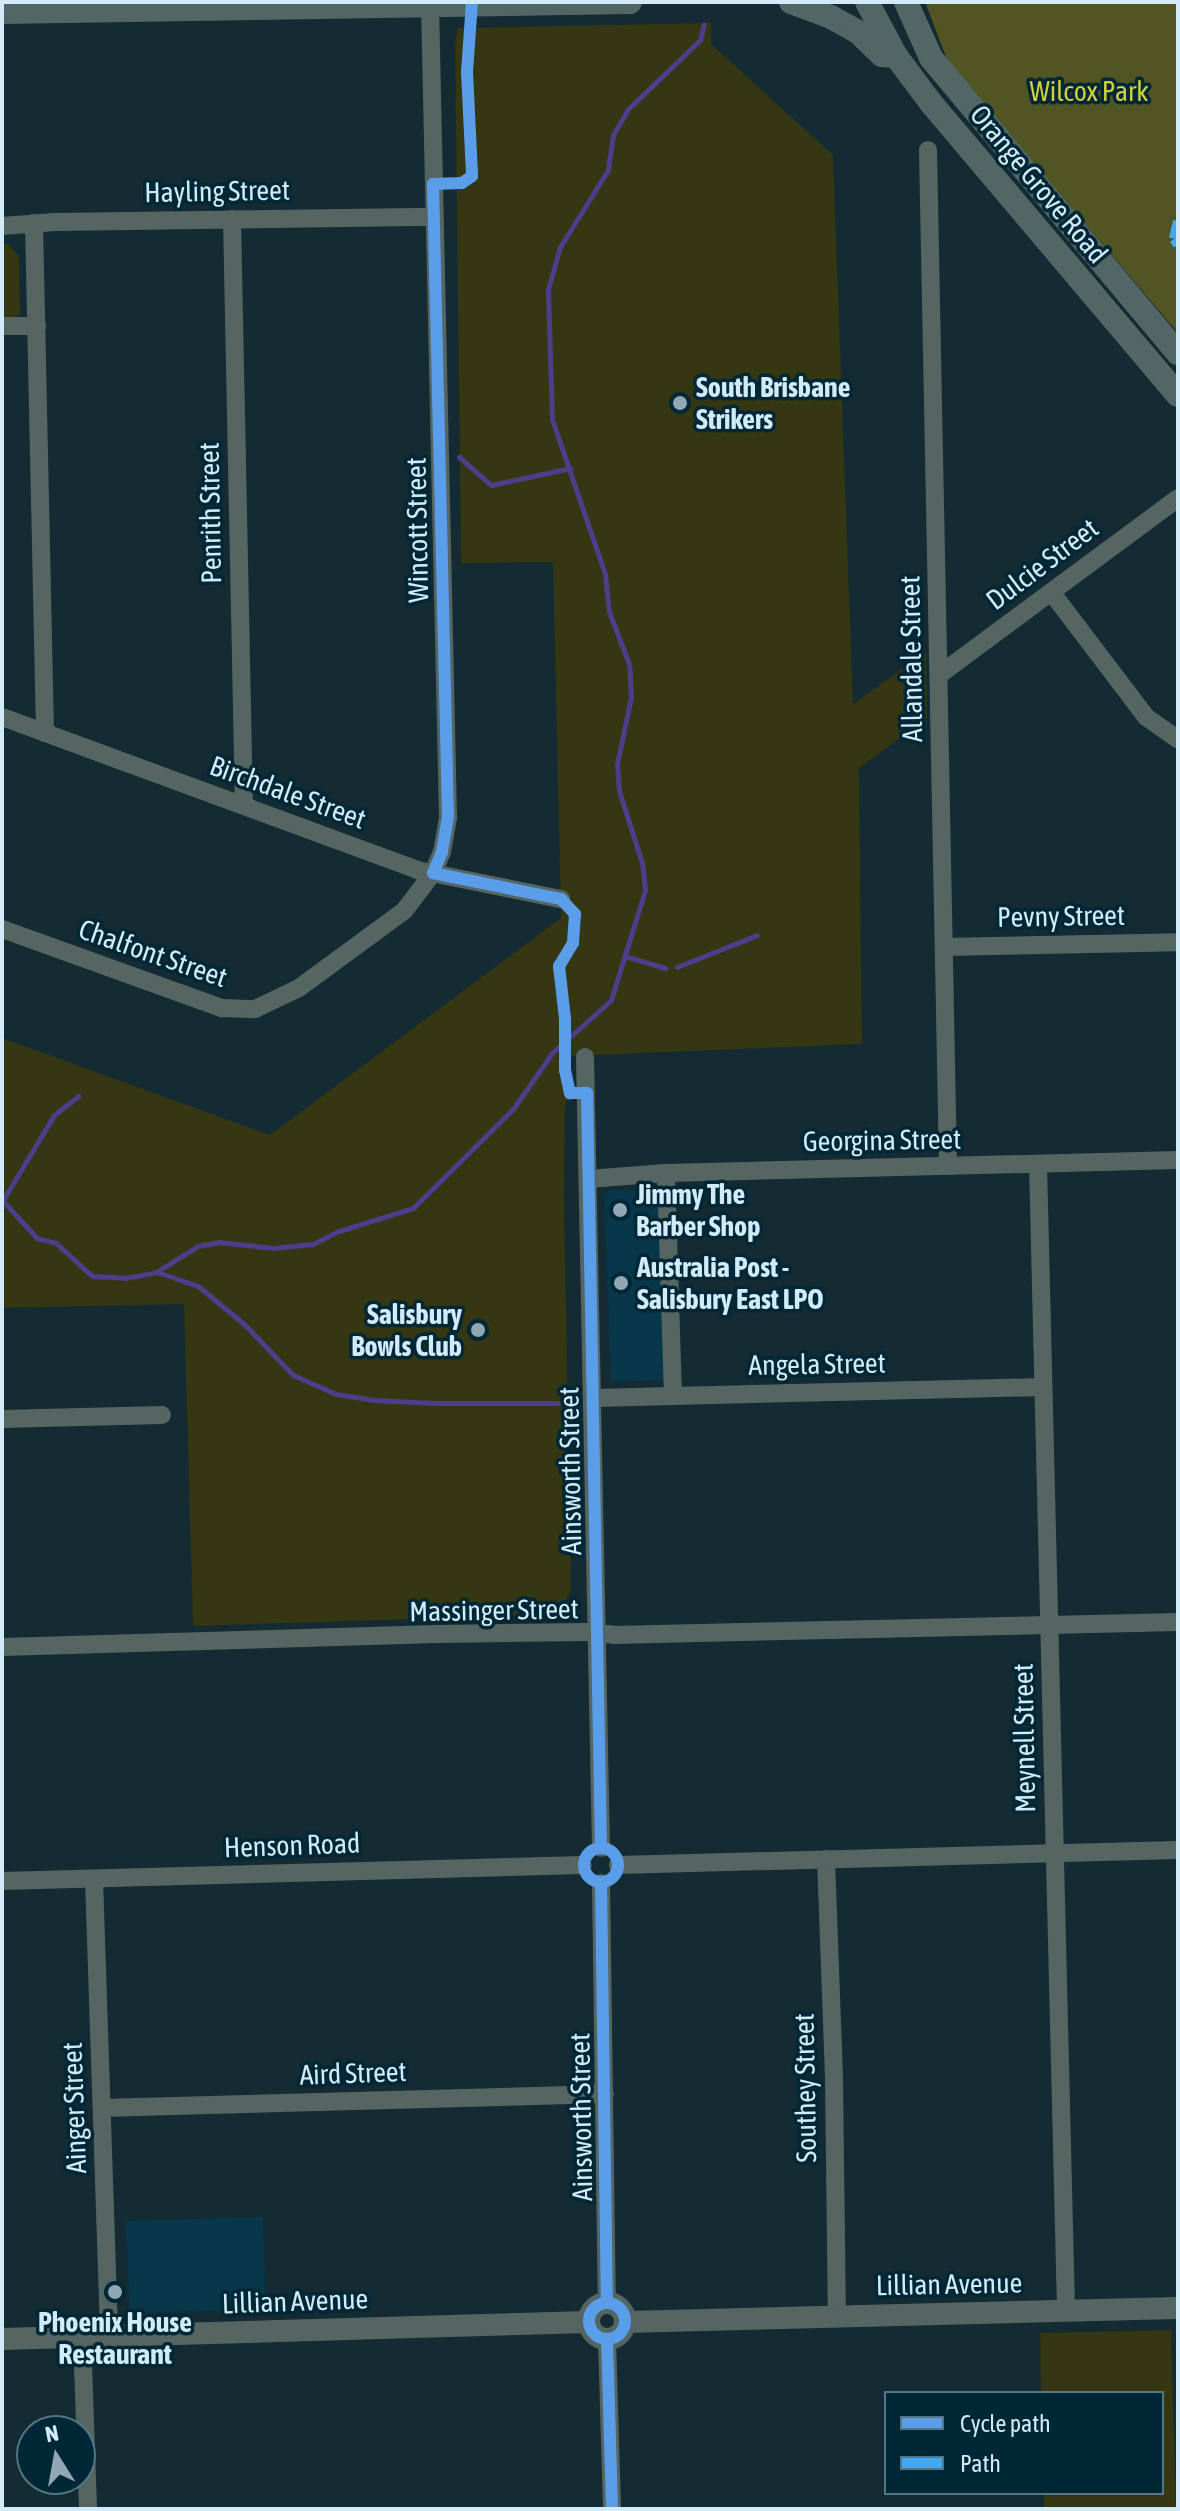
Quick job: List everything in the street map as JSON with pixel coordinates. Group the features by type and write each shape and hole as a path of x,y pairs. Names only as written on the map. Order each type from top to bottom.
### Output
{"main road":[{"path":"2,12 630,2"},
{"path":"791,2 831,17 858,32 882,55 896,56"},
{"name":"Orange Grove Road","path":"867,2 896,56 931,103 1178,395"},
{"name":"Orange Grove Road","path":"906,2 931,58 1178,353"}],"street":[{"name":"Wincott Street","path":"430,4 448,817 444,844 433,873"},
{"name":"Allandale Street","path":"928,150 948,1166"},
{"name":"Hayling Street","path":"2,226 434,217"},
{"name":"Penrith Street","path":"232,219 244,806"},
{"path":"34,223 45,733"},
{"path":"2,326 37,326"},
{"name":"Dulcie Street","path":"939,675 1178,498"},
{"path":"1052,593 1146,717 1178,739"},
{"name":"Birchdale Street","path":"2,717 433,873 561,899"},
{"name":"Chalfont Street","path":"2,929 222,1008 255,1009 299,988 404,911 433,873"},
{"name":"Pevny Street","path":"946,947 1178,942"},
{"name":"Ainsworth Street","path":"585,1057 601,1848"},
{"name":"Georgina Street","path":"588,1179 666,1173 1178,1160"},
{"name":"Meynell Street","path":"1038,1164 1066,2311"},
{"path":"666,1173 673,1395"},
{"name":"Angela Street","path":"593,1398 1043,1387"},
{"path":"2,1419 162,1415"},
{"name":"Massinger Street","path":"2,1647 453,1634 1178,1622"},
{"path":"601,1848 611,1851 618,1865 615,1875 601,1883 586,1876 583,1865 590,1851 601,1848"},
{"path":"618,1865 1178,1850"},
{"name":"Southey Street","path":"826,1859 834,2078 837,2316"},
{"name":"Henson Road","path":"2,1881 583,1865"},
{"name":"Ainger Street","path":"94,1879 109,2336"},
{"name":"Ainsworth Street","path":"601,1883 607,2303"},
{"name":"Aird Street","path":"102,2108 605,2094"},
{"path":"607,2303 622,2311 625,2322 618,2336 607,2339 593,2333 589,2322 592,2311 607,2303"},
{"name":"Lillian Avenue","path":"625,2322 1178,2308"},
{"name":"Lillian Avenue","path":"2,2339 589,2322"},
{"path":"82,2336 88,2509"},
{"path":"607,2339 612,2509"}],"shaded area":[{"path":"612,1189 658,1191 665,1380 611,1382 604,1194"},
{"path":"263,2217 266,2309 138,2313 130,2309 125,2221"}],"green space":[{"name":"Wilcox Park","path":"925,2 1178,2 1178,333 948,62"},
{"path":"711,23 711,44 833,155 853,704 926,652 927,718 859,768 862,1044 570,1056 570,1089 565,1107 564,1200 571,1591 560,1610 548,1615 193,1626 184,1304 2,1308 2,1038 270,1135 561,918 553,562 461,563 455,43 458,28"},
{"path":"2,243 9,245 19,256 20,313 15,318 2,319"},
{"path":"1171,2330 1176,2509 1044,2509 1044,2495 1164,2495 1164,2391 1041,2391 1040,2333"}],"waterway":[{"path":"2,1200 37,1238 56,1243 92,1276 126,1278 156,1272 198,1246 218,1242 273,1248 313,1244 339,1231 413,1208 513,1109 552,1053 611,1000 645,890 642,863 619,791 617,764 631,697 629,664 609,612 605,574 552,419 548,289 560,247 608,170 613,135 628,109 700,40 704,24"},
{"path":"459,457 491,485 570,468"},
{"path":"677,967 757,935"},
{"path":"625,956 665,968"},
{"path":"3,1200 54,1115 78,1096"},
{"path":"157,1272 198,1286 244,1324 293,1375 336,1394 373,1400 436,1403 558,1403"}],"marked path":[{"path":"1178,221 1174,239 1178,245"}],"cycle path":[{"path":"472,2 467,72 472,176 462,183 433,184 448,817 442,852 433,873 561,899 575,914 573,943 559,966 565,1019 565,1070 570,1093 587,1093 601,1848"},
{"path":"601,1848 613,1853 618,1865 613,1877 601,1882 589,1877 584,1865 589,1853 601,1848"},
{"path":"601,1883 607,2303"},
{"path":"607,2303 620,2308 625,2321 620,2334 607,2339 594,2334 589,2321 594,2308 607,2303"},
{"path":"607,2339 612,2509"}],"place":[{"name":"South Brisbane Strikers","path":"680,403"},
{"name":"Jimmy The Barber Shop","path":"620,1210"},
{"name":"Australia Post - Salisbury East LPO","path":"621,1283"},
{"name":"Salisbury Bowls Club","path":"478,1330"},
{"name":"Phoenix House Restaurant","path":"115,2292"}]}
